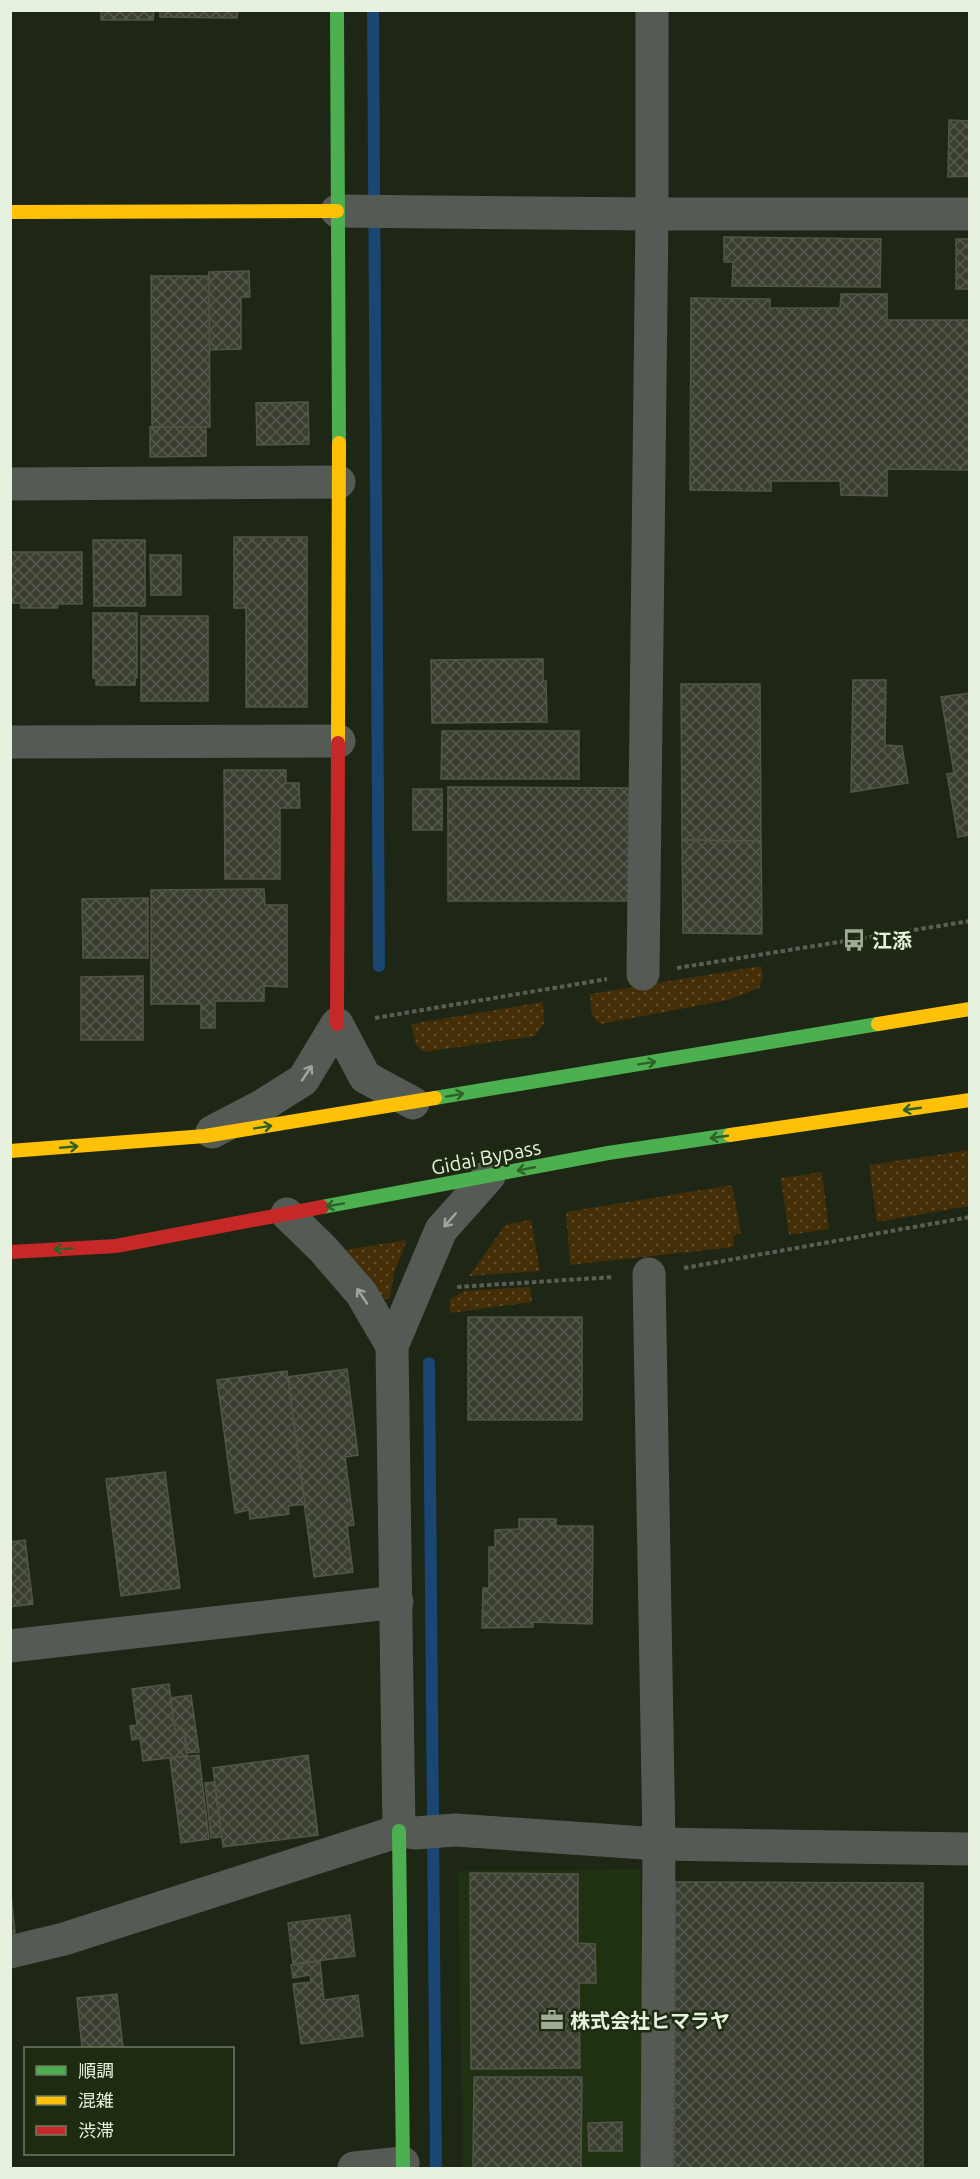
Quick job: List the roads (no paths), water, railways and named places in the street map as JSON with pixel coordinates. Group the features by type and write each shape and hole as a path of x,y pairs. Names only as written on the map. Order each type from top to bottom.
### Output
{"main road":[{"path":"337,10 347,211 339,482 337,1024"},
{"path":"10,212 347,211"},
{"path":"10,1150 205,1136 969,1009"},
{"name":"Gidai Bypass","path":"10,1252 116,1246 608,1153 969,1100"},
{"path":"403,2166 407,1832"}],"street":[{"path":"644,974 652,10"},
{"path":"347,211 969,214"},
{"path":"10,484 339,482"},
{"path":"10,742 339,741"},
{"path":"337,1024 365,1077 413,1103"},
{"path":"205,1136 260,1107 303,1080 337,1024"},
{"path":"407,1832 397,1602 392,1346 441,1230 489,1176"},
{"path":"287,1214 323,1249 361,1293 392,1346"},
{"path":"649,1274 659,1844 657,2169"},
{"path":"10,1646 397,1602"},
{"path":"10,1952 64,1939 407,1832 455,1830 659,1844 969,1849"},
{"path":"354,2169 403,2166"}],"waterway":[{"path":"373,10 379,966"},
{"path":"429,1363 436,2168"}],"place":[{"name":"江添","path":"854,940"},
{"name":"株式会社ヒマラヤ","path":"552,2020"}]}
